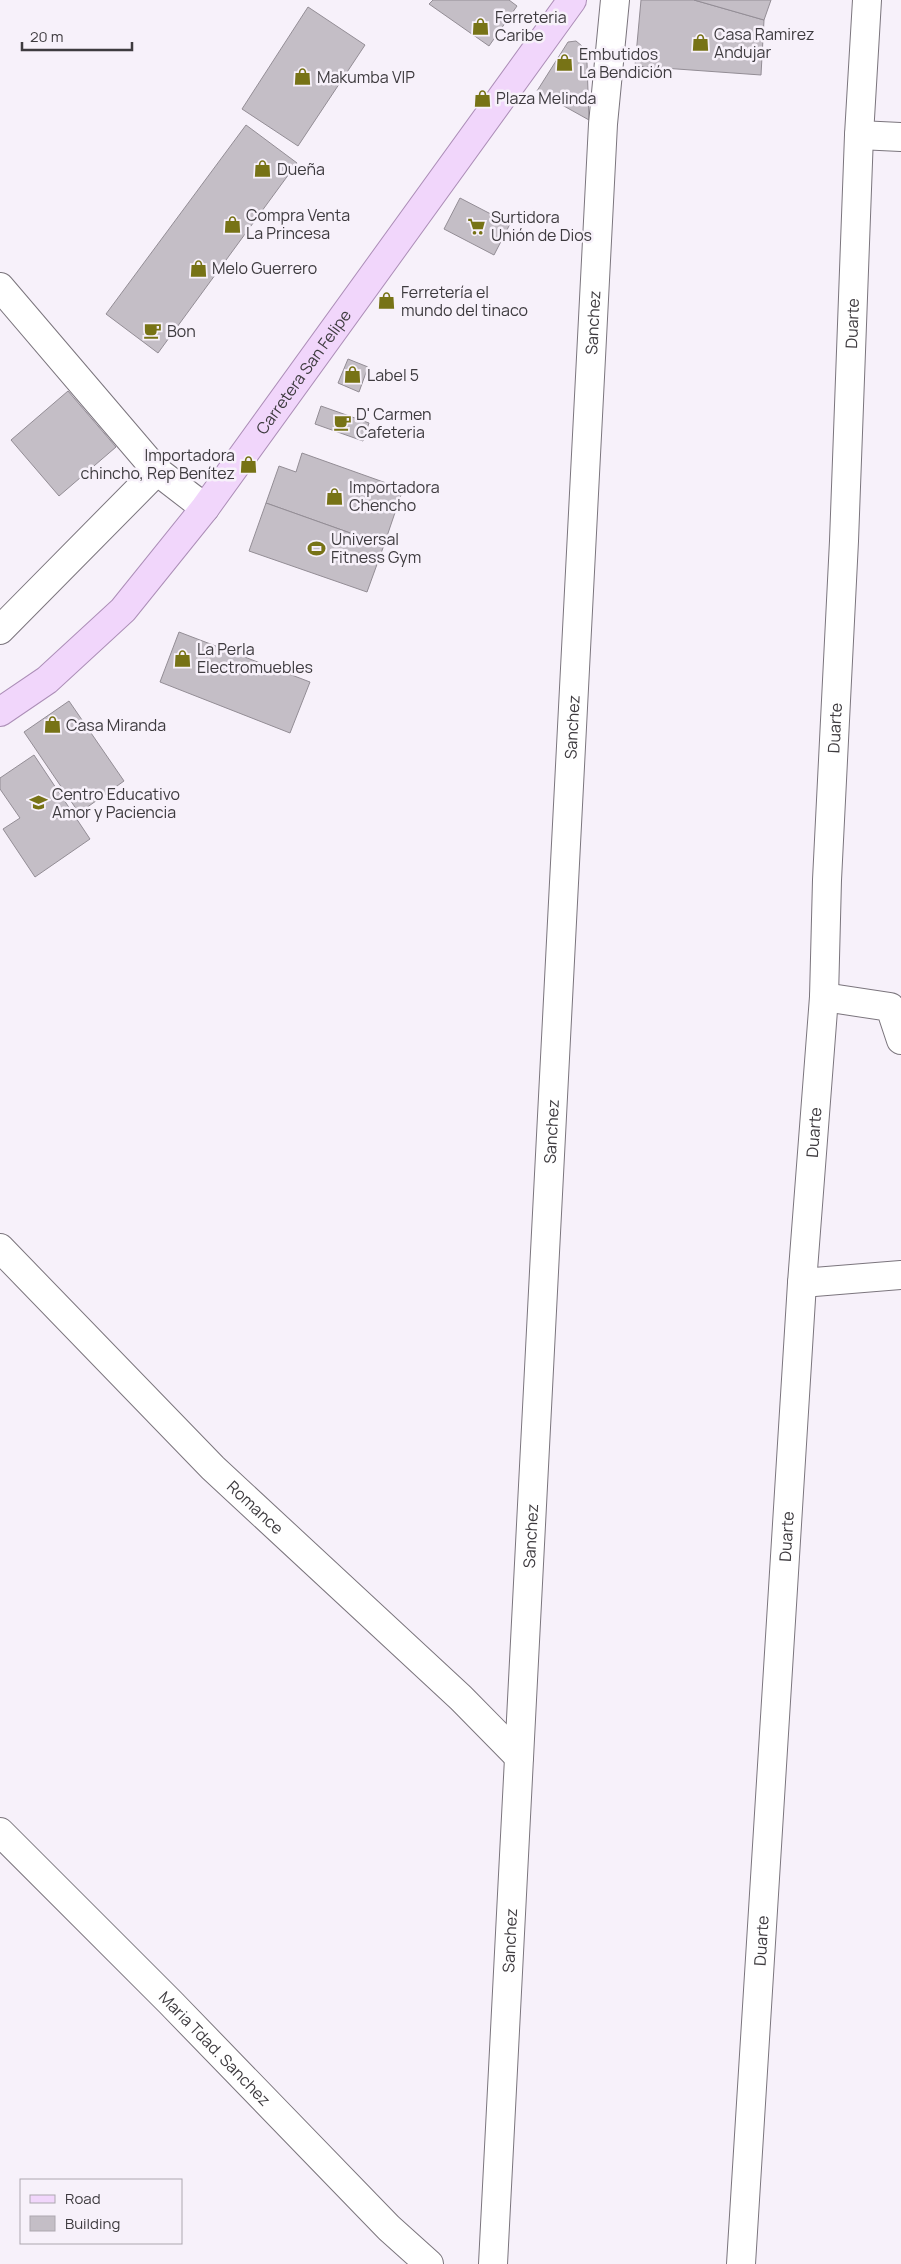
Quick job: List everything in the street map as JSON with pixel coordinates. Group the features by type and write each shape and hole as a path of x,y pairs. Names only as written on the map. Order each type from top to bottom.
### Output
{"main road":[{"name":"Carretera San Felipe","path":"0,712 48,680 122,610 205,508 572,0"}],"street":[{"name":"Sanchez","path":"493,2264 603,124 615,0"},
{"name":"Duarte","path":"741,2264 802,1282 824,997 827,880 844,541 859,135 867,0"},
{"path":"859,135 901,137"},
{"path":"0,287 157,471 205,508"},
{"path":"0,630 157,471"},
{"path":"824,997 895,1006 901,1040"},
{"name":"Romance","path":"0,1248 213,1468 461,1698 519,1757"},
{"path":"802,1282 901,1275"},
{"name":"Maria Tdad. Sanchez","path":"0,1832 164,1995 389,2228 429,2264"}],"building":[{"name":"Ferreteria Caribe","path":"433,0 509,0 517,6 489,46 429,4"},
{"name":"Casa Ramirez Andujar","path":"641,0 694,0 764,20 761,75 635,66"},
{"path":"694,0 771,0 764,20"},
{"name":"Makumba VIP","path":"308,7 365,45 298,146 242,109"},
{"path":"576,41 582,46 587,63 589,120 537,91 568,42"},
{"path":"246,125 297,163 158,353 106,314"},
{"name":"Surtidora Unión de Dios","path":"460,198 510,224 494,255 444,229"},
{"name":"Label 5","path":"348,359 368,367 359,392 338,383"},
{"path":"68,391 116,447 59,496 11,440"},
{"name":"D' Carmen Cafeteria","path":"321,406 369,423 363,441 315,424"},
{"name":"Importadora Chencho","path":"302,453 403,489 384,545 266,503 279,466 296,472"},
{"name":"Universal Fitness Gym","path":"266,503 384,545 367,592 249,551"},
{"path":"179,632 310,682 290,733 160,682"},
{"path":"69,701 124,781 79,813 24,732"},
{"name":"Centro Educativo Amor y Paciencia","path":"34,755 90,839 35,877 3,829 20,818 0,789 0,778"}],"place":[{"name":"Ferreteria Caribe","path":"481,26"},
{"name":"Casa Ramirez Andujar","path":"700,43"},
{"name":"Embutidos La Bendición","path":"565,63"},
{"name":"Makumba VIP","path":"303,77"},
{"name":"Plaza Melinda","path":"482,98"},
{"name":"Dueña","path":"263,169"},
{"name":"Compra Venta La Princesa","path":"232,224"},
{"name":"Surtidora Unión de Dios","path":"477,226"},
{"name":"Melo Guerrero","path":"198,268"},
{"name":"Ferretería el mundo del tinaco","path":"387,301"},
{"name":"Bon","path":"153,331"},
{"name":"Label 5","path":"353,375"},
{"name":"D' Carmen Cafeteria","path":"342,423"},
{"name":"Importadora chincho, Rep Benítez","path":"249,464"},
{"name":"Importadora Chencho","path":"335,496"},
{"name":"Universal Fitness Gym","path":"317,548"},
{"name":"La Perla Electromuebles","path":"183,658"},
{"name":"Casa Miranda","path":"52,725"},
{"name":"Centro Educativo Amor y Paciencia","path":"38,803"}]}
